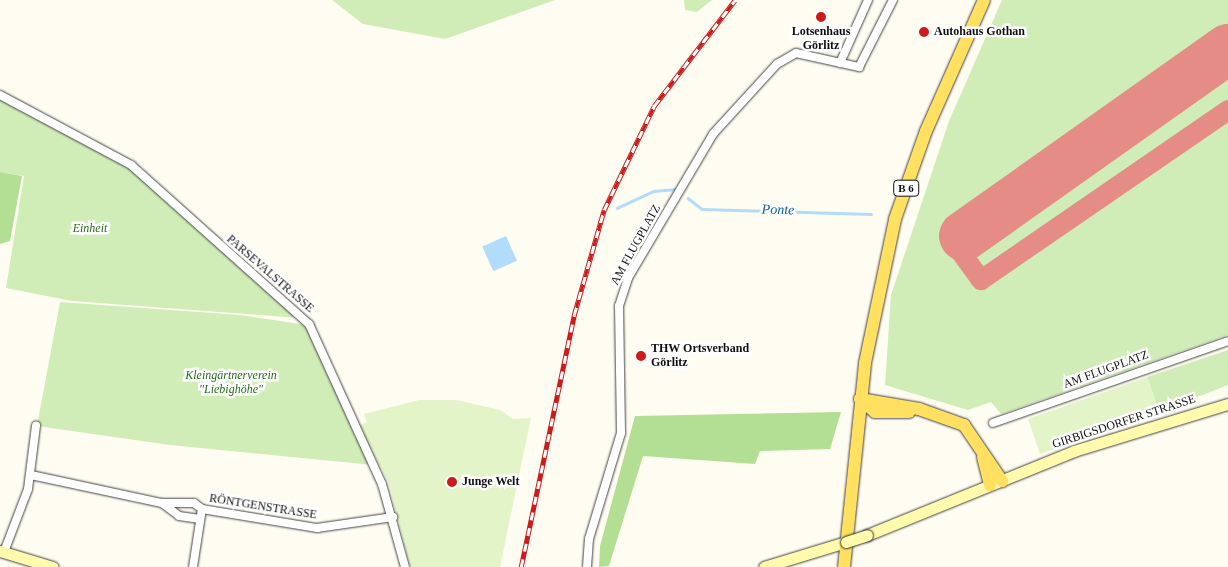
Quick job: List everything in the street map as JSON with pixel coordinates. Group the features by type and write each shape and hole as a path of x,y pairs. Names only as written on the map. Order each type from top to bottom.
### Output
{"main road":[{"name":"B 6","path":"844,567 860,399 872,318 895,219 926,131 984,0"},
{"path":"860,399 869,410 885,413 927,412"},
{"path":"860,399 927,412 964,425 982,447 996,483"},
{"path":"858,434 885,413"}],"street":[{"path":"840,62 868,0"},
{"name":"AM FLUGPLATZ","path":"588,567 589,539 621,434 619,306 628,278 712,134 777,64 796,53 860,67 865,63 893,0"},
{"name":"PARSEVALSTRASSE","path":"0,95 131,165 304,318 323,347 393,517 405,567"},
{"name":"AM FLUGPLATZ","path":"993,422 1228,341"},
{"name":"GIRBIGSDORFER STRASSE","path":"764,567 867,535 1074,451 1228,404"},
{"path":"36,426 31,475 2,552 53,567"},
{"name":"RÖNTGENSTRASSE","path":"31,475 162,504 194,503 202,510 317,528 393,517"},
{"name":"RÖNTGENSTRASSE","path":"162,504 179,516 200,519"},
{"path":"193,567 202,510"}],"green space":[{"path":"332,0 555,0 445,39 363,24"},
{"path":"684,0 712,0 697,12 685,10"},
{"path":"1002,0 1228,0 1228,335 1001,414 991,402 968,410 885,385 891,295 949,121"},
{"name":"Einheit","path":"0,98 122,161 300,318 72,301 6,288 24,176 0,172"},
{"path":"0,172 22,176 10,241 0,244"},
{"name":"Kleingärtnerverein \"Liebighöhe\"","path":"60,302 240,315 306,325 373,465 170,445 37,426"},
{"path":"1228,350 1228,385 1159,412 1147,377"},
{"path":"1147,377 1159,412 1156,415 1040,454 1028,419"},
{"name":"Junge Welt","path":"419,400 457,400 500,410 513,419 531,418 500,567 410,567 388,481 359,426 367,422 364,414"},
{"path":"841,412 830,449 760,451 755,464 643,456 609,566 599,567 600,546 635,416"}],"water":[{"path":"506,236 517,261 493,271 482,247"}],"waterway":[{"name":"Ponte","path":"617,208 653,191 676,189"},
{"name":"Ponte","path":"688,198 702,209 871,214"}],"taxiway":[{"path":"964,236 960,251 981,280 1228,110"}],"runway":[{"path":"964,236 1228,49"}],"railway":[{"path":"521,567 574,315 604,210 654,106 735,0"}],"place":[{"name":"Lotsenhaus Görlitz","path":"821,17"},
{"name":"Autohaus Gothan","path":"924,32"},
{"name":"THW Ortsverband Görlitz","path":"641,356"},
{"name":"Junge Welt","path":"452,482"}]}
